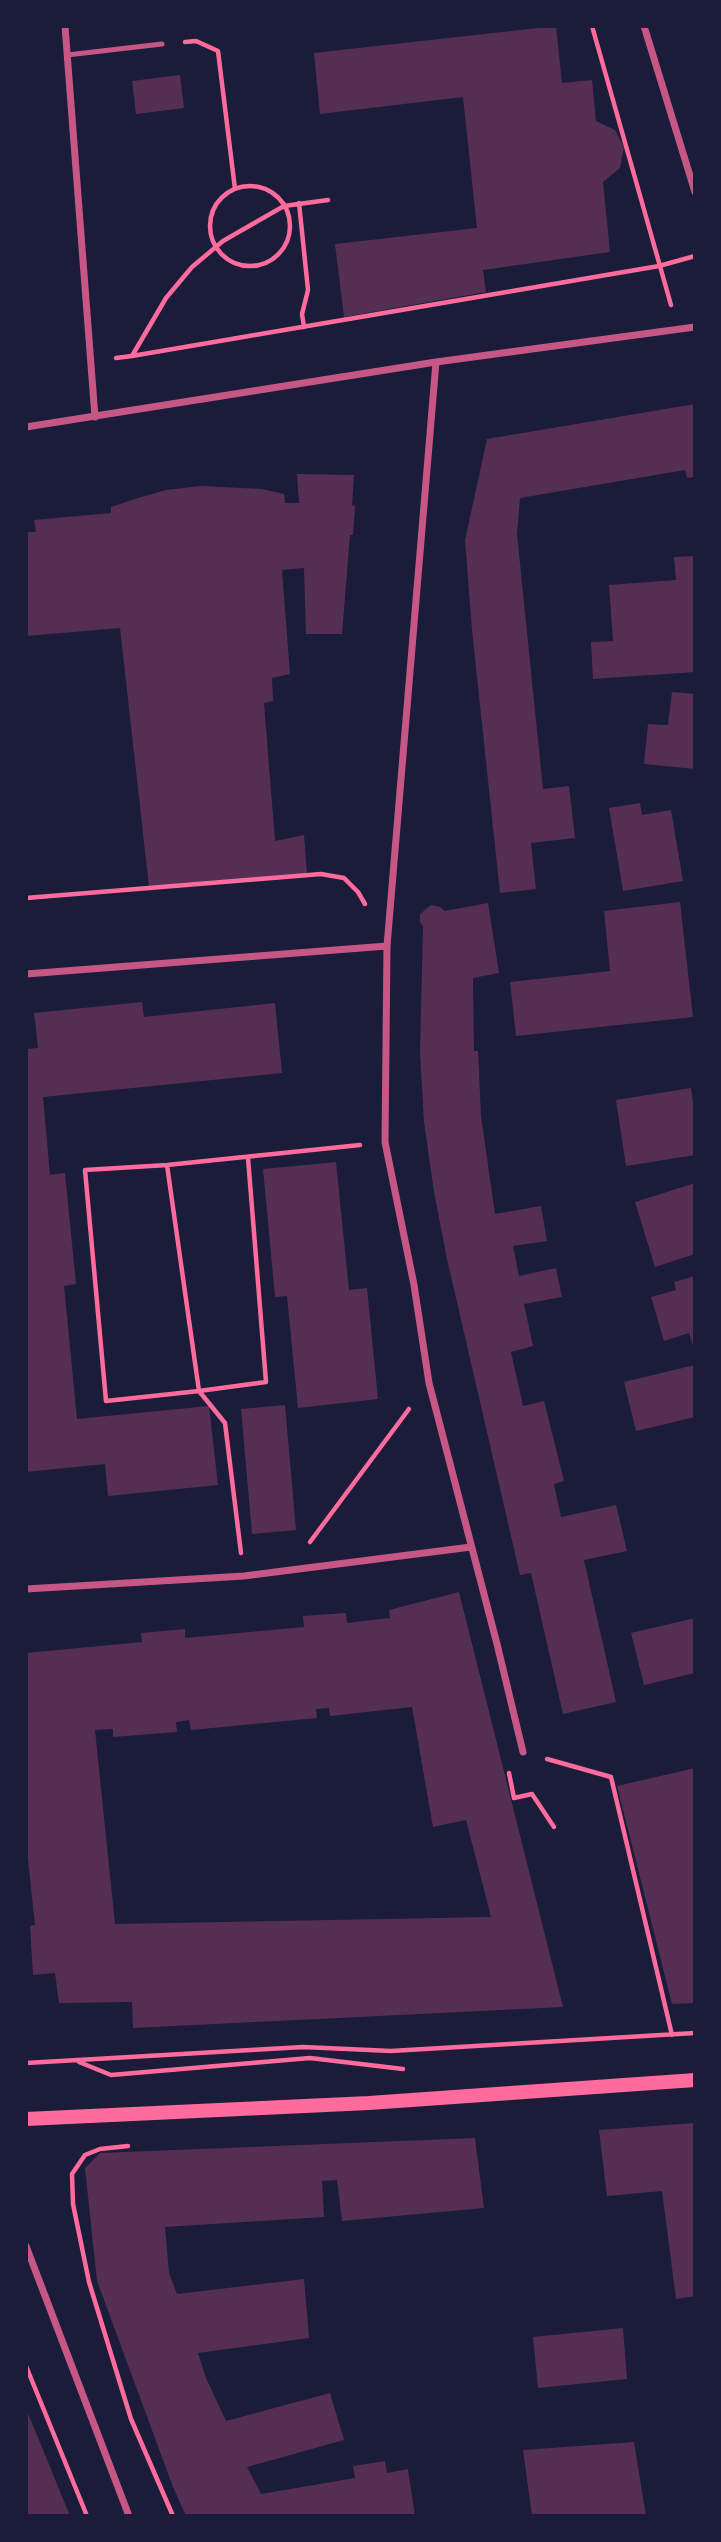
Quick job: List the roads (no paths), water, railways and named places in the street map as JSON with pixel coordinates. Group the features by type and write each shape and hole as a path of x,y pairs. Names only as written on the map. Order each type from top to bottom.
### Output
{"main road":[{"path":"26,2119 369,2103 695,2080"}],"street":[{"path":"65,26 95,417"},
{"path":"644,26 695,192"},
{"path":"26,427 436,362 695,327"},
{"path":"436,362 387,946 385,1142 414,1285 429,1383 523,1752"},
{"path":"26,974 387,946"},
{"path":"26,1589 244,1576 471,1548"},
{"path":"26,2246 129,2516"}],"lane":[{"path":"67,55 162,44"}]}
